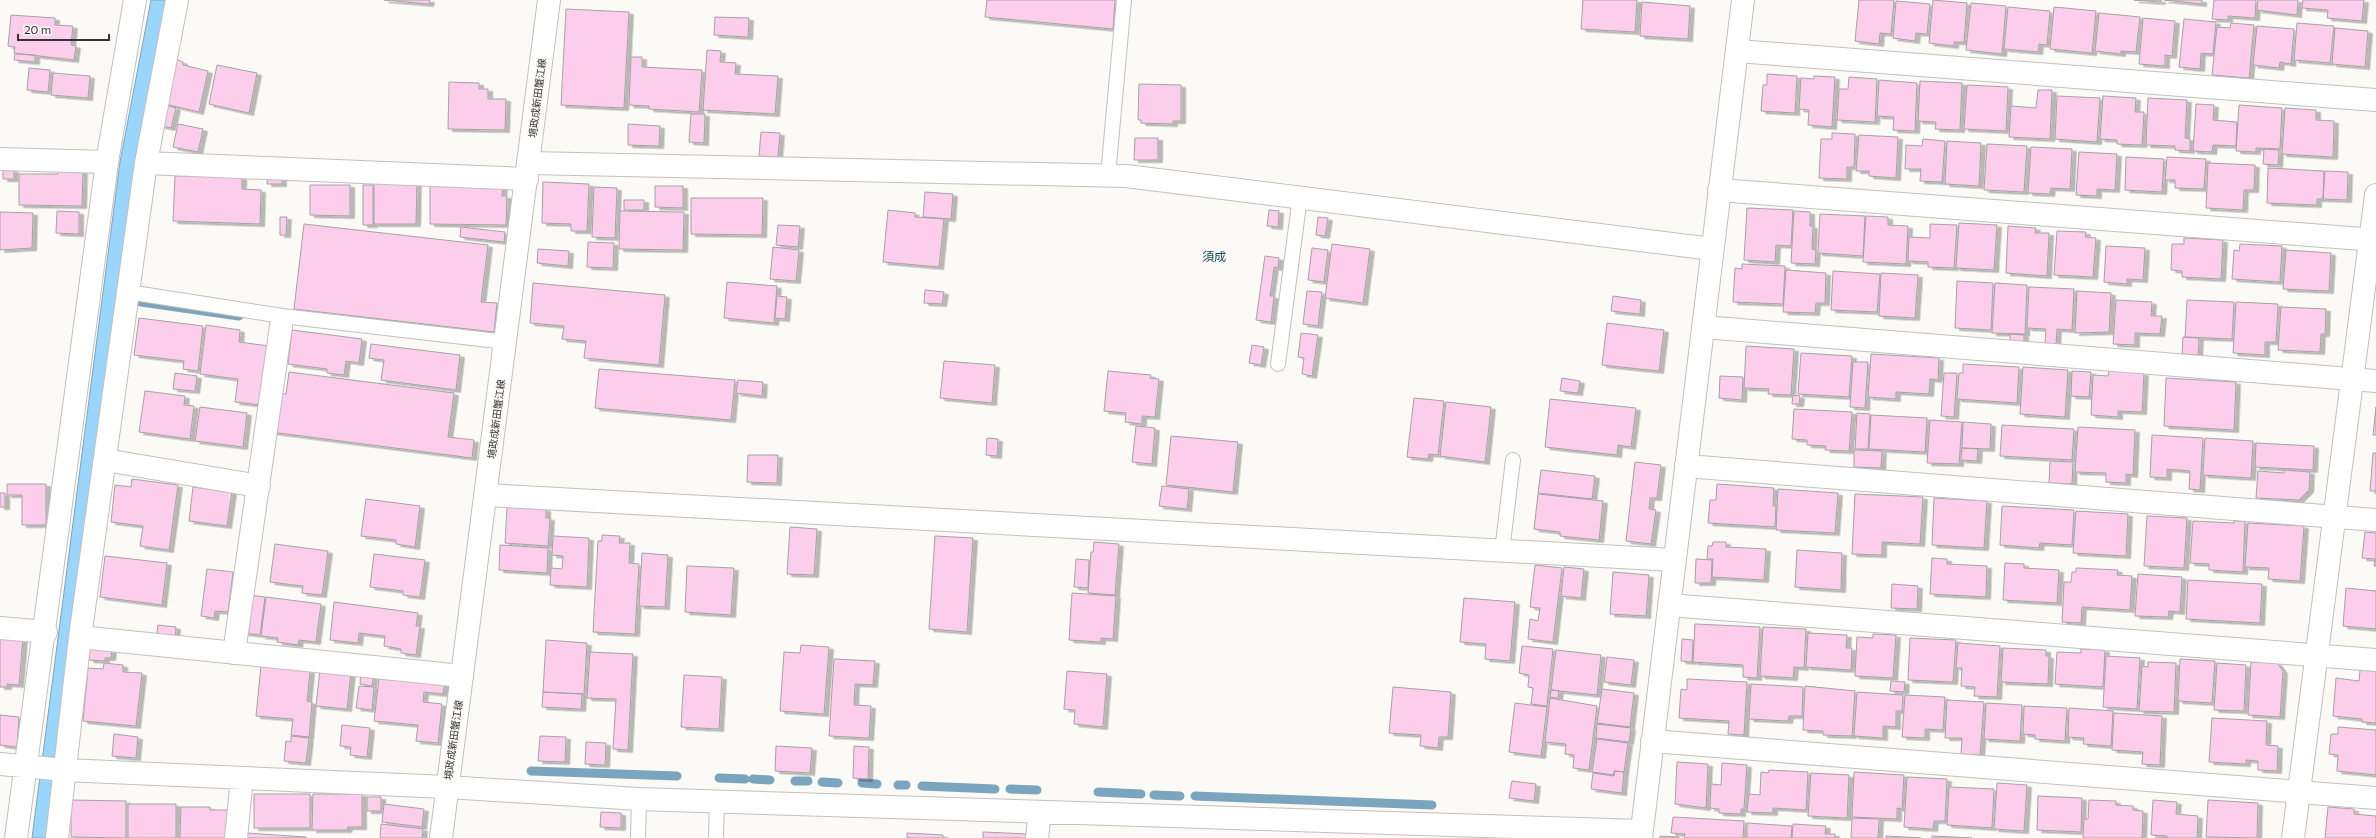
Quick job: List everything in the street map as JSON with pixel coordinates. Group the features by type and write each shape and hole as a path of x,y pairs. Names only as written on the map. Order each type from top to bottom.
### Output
{"street":[{"path":"16,838 30,767 46,632 108,162 135,0"},
{"path":"57,838 62,769 146,163 177,0"},
{"name":"境政成新田蟹江線","path":"441,838 549,0"},
{"path":"0,764 62,769 447,787 639,799 1040,812 1641,835 1743,0"},
{"path":"1736,51 2376,100"},
{"path":"0,159 108,162"},
{"path":"146,163 528,171 1108,175 1712,248"},
{"path":"1720,190 2373,240"},
{"path":"2293,838 2352,379 2373,240 2376,195"},
{"path":"234,653 282,321"},
{"path":"1703,327 2376,381"},
{"path":"105,460 259,486"},
{"path":"1686,466 2376,520"},
{"path":"486,495 1674,560"},
{"path":"1669,605 2376,660"},
{"path":"0,628 46,632"},
{"path":"80,637 462,676"},
{"path":"1652,741 2376,798"},
{"path":"236,838 242,778"},
{"path":"1037,838 1040,812"}],"lane":[{"path":"1108,175 1124,0"},
{"path":"1278,364 1300,198"},
{"path":"128,292 282,321 506,342"},
{"path":"1502,551 1513,460"},
{"path":"638,838 639,799"},
{"path":"716,802 716,838"}],"water":[{"path":"151,0 166,0 47,838 32,838 120,162"}],"building":[{"path":"384,0 430,0 429,4"},
{"path":"987,0 1115,0 1113,29 985,17"},
{"path":"1583,0 1637,0 1635,32 1581,29"},
{"path":"1859,0 1894,0 1891,34 1880,33 1879,44 1855,41"},
{"path":"1933,0 1967,3 1964,42 1954,42 1954,46 1929,43"},
{"path":"2134,0 2161,0 2161,2"},
{"path":"2164,0 2202,0 2202,4"},
{"path":"2214,0 2256,0 2255,18 2228,16 2228,20 2212,19"},
{"path":"2258,0 2298,0 2297,15 2257,10"},
{"path":"2303,0 2364,0 2362,21 2327,18 2328,10 2302,8"},
{"path":"1896,1 1930,4 1927,34 1916,33 1915,41 1893,38"},
{"path":"1642,2 1690,6 1688,39 1640,36"},
{"path":"1971,3 2006,6 2002,54 1966,50"},
{"path":"2008,7 2050,11 2047,45 2039,44 2038,52 2004,49"},
{"path":"2054,7 2096,11 2092,53 2050,49"},
{"path":"566,9 629,12 624,108 561,105"},
{"path":"2099,13 2140,17 2136,52 2121,51 2121,54 2095,51"},
{"path":"11,15 55,18 55,25 73,26 71,45 76,46 74,60 14,53 15,47 8,46"},
{"path":"715,17 749,18 748,37 714,35"},
{"path":"2143,18 2175,21 2172,56 2165,55 2165,66 2139,64"},
{"path":"2184,19 2216,22 2213,54 2201,53 2200,69 2179,67"},
{"path":"2231,23 2254,25 2249,78 2212,75 2217,27 2230,28"},
{"path":"2297,23 2334,26 2330,63 2294,60"},
{"path":"2257,26 2294,29 2291,64 2280,62 2279,68 2253,65"},
{"path":"2335,28 2368,31 2365,67 2332,64"},
{"path":"707,50 721,51 720,62 736,63 735,74 778,76 775,114 703,110"},
{"path":"15,54 35,55 35,62 14,60"},
{"path":"631,57 642,57 642,67 702,70 699,112 649,109 649,106 629,105"},
{"path":"175,59 183,62 183,65 208,71 199,112 165,104"},
{"path":"217,65 257,73 249,113 209,104"},
{"path":"29,68 50,70 48,92 27,90"},
{"path":"53,73 90,76 88,98 51,95"},
{"path":"1767,74 1797,76 1795,113 1761,111 1763,85 1767,85"},
{"path":"1814,76 1835,77 1832,127 1808,125 1809,110 1799,109 1801,78 1814,79"},
{"path":"1849,77 1877,79 1875,122 1837,120 1839,89 1848,89"},
{"path":"1879,80 1917,83 1915,131 1893,130 1894,117 1877,116"},
{"path":"1920,81 1962,83 1960,130 1935,129 1936,122 1918,121"},
{"path":"449,82 479,83 479,89 488,89 488,99 506,99 505,130 448,129"},
{"path":"1139,84 1181,85 1181,121 1173,121 1173,124 1141,123 1141,120 1138,120"},
{"path":"1967,85 2008,87 2006,131 1964,129"},
{"path":"2038,90 2052,90 2050,139 2009,137 2011,106 2036,108"},
{"path":"2057,96 2100,98 2097,142 2055,139"},
{"path":"2103,96 2136,98 2135,112 2144,112 2142,145 2117,144 2117,140 2100,139"},
{"path":"2148,98 2187,100 2185,138 2190,139 2190,151 2175,150 2175,146 2146,145"},
{"path":"2196,104 2214,105 2213,120 2237,122 2236,146 2213,145 2212,152 2193,151"},
{"path":"165,105 176,108 171,128 161,126"},
{"path":"2239,105 2282,108 2280,149 2256,148 2256,152 2236,151"},
{"path":"2285,108 2316,110 2316,120 2334,121 2333,157 2282,154"},
{"path":"691,114 705,114 704,143 689,142"},
{"path":"178,124 203,129 198,152 173,147"},
{"path":"628,124 660,126 659,146 628,145"},
{"path":"761,132 780,133 778,157 759,156"},
{"path":"1832,133 1855,134 1854,167 1847,167 1847,179 1819,178 1821,139 1832,139"},
{"path":"1859,135 1898,137 1896,178 1869,176 1869,171 1856,171"},
{"path":"1135,138 1158,138 1158,160 1134,160"},
{"path":"1923,139 1945,141 1942,182 1920,181 1921,169 1905,169 1906,145 1922,146"},
{"path":"1947,141 1981,143 1979,186 1945,184"},
{"path":"1987,144 2027,146 2024,192 1984,190"},
{"path":"2031,147 2072,149 2070,189 2051,188 2050,194 2028,193"},
{"path":"2264,149 2279,150 2278,165 2263,164"},
{"path":"2079,152 2117,154 2115,190 2097,189 2097,196 2076,195"},
{"path":"2126,157 2164,159 2162,192 2125,190"},
{"path":"2167,157 2206,159 2204,189 2175,188 2175,180 2165,180"},
{"path":"2208,163 2255,165 2254,190 2244,190 2243,210 2206,208"},
{"path":"2268,168 2324,171 2323,199 2317,199 2317,205 2267,203"},
{"path":"3,170 14,170 14,179 3,179"},
{"path":"58,171 83,171 82,206 19,205 19,174 58,174"},
{"path":"2325,171 2348,172 2347,200 2323,199"},
{"path":"268,174 282,174 282,184 267,184"},
{"path":"175,176 242,177 242,189 261,190 260,224 173,221"},
{"path":"374,180 417,180 416,224 374,224"},
{"path":"543,182 589,184 587,231 571,231 571,224 542,223"},
{"path":"430,184 503,185 502,196 507,196 506,225 430,224"},
{"path":"310,185 350,185 350,216 310,215"},
{"path":"363,185 373,185 373,225 363,225"},
{"path":"655,186 683,186 683,208 655,207"},
{"path":"594,187 617,188 615,238 592,237"},
{"path":"925,192 953,194 951,219 923,217"},
{"path":"691,198 763,198 762,235 691,234"},
{"path":"624,200 644,200 644,210 624,210"},
{"path":"1747,208 1793,210 1791,246 1776,245 1775,262 1744,260"},
{"path":"888,210 915,213 915,217 944,219 939,267 883,262"},
{"path":"1269,210 1279,211 1278,227 1267,226"},
{"path":"57,211 79,212 79,234 56,233"},
{"path":"620,211 684,212 683,250 619,249"},
{"path":"1794,211 1810,212 1810,226 1813,226 1812,249 1816,250 1815,264 1791,263"},
{"path":"0,212 33,213 32,248 0,250"},
{"path":"1820,214 1865,216 1863,256 1818,253"},
{"path":"1866,216 1888,217 1888,225 1908,226 1906,264 1863,262"},
{"path":"280,217 287,217 286,235 280,235"},
{"path":"1318,217 1328,218 1325,236 1316,235"},
{"path":"1959,223 1997,225 1994,270 1956,268"},
{"path":"304,224 488,245 481,302 497,303 494,332 294,309"},
{"path":"1930,224 1957,225 1954,268 1928,267 1928,262 1908,261 1909,237 1930,238"},
{"path":"778,225 800,226 798,247 776,245"},
{"path":"2008,226 2036,228 2035,233 2049,233 2047,276 2006,273"},
{"path":"461,227 505,232 504,242 460,237"},
{"path":"2057,231 2086,232 2085,237 2096,238 2093,277 2054,275"},
{"path":"2184,238 2223,240 2221,279 2182,277 2182,271 2171,270 2172,244 2184,244"},
{"path":"588,242 614,243 613,268 587,267"},
{"path":"1332,244 1370,249 1363,303 1325,298"},
{"path":"2240,244 2282,246 2280,282 2232,279 2234,250 2239,251"},
{"path":"2106,246 2145,248 2143,280 2127,279 2127,284 2104,282"},
{"path":"773,247 799,250 796,281 770,279"},
{"path":"1312,248 1328,250 1324,282 1308,280"},
{"path":"538,249 569,251 568,266 537,263"},
{"path":"2286,250 2331,253 2329,291 2283,289"},
{"path":"1265,256 1279,258 1278,268 1274,267 1270,296 1274,296 1271,322 1256,320"},
{"path":"1742,264 1785,266 1783,304 1733,302 1735,268 1742,269"},
{"path":"1786,270 1826,273 1825,303 1816,303 1815,313 1783,312"},
{"path":"1833,271 1880,274 1877,312 1831,310"},
{"path":"1881,273 1918,275 1915,318 1879,316"},
{"path":"1957,281 1993,283 1991,330 1955,328"},
{"path":"727,282 777,286 774,323 724,318"},
{"path":"533,283 665,295 659,365 584,358 586,341 562,339 564,326 530,323"},
{"path":"1995,283 2027,285 2025,334 1992,333"},
{"path":"2029,287 2074,289 2072,330 2057,329 2056,344 2045,343 2046,329 2027,328"},
{"path":"925,290 944,292 942,304 924,303"},
{"path":"1307,291 1322,292 1318,326 1303,324"},
{"path":"2077,291 2111,293 2109,332 2075,333"},
{"path":"777,296 787,297 785,319 775,318"},
{"path":"1613,296 1641,300 1640,314 1611,311"},
{"path":"2116,300 2152,302 2151,316 2162,316 2160,334 2135,333 2135,345 2113,344"},
{"path":"2187,300 2234,302 2232,339 2185,337"},
{"path":"2236,302 2278,304 2276,342 2265,342 2265,355 2233,353"},
{"path":"2281,307 2326,309 2325,334 2321,334 2320,352 2278,350"},
{"path":"139,318 203,326 198,371 183,369 184,361 134,355"},
{"path":"1607,323 1664,330 1659,371 1602,365"},
{"path":"206,325 240,330 239,342 269,346 261,405 235,402 238,379 200,374"},
{"path":"292,330 362,339 359,363 346,361 344,375 327,373 327,369 288,364"},
{"path":"1301,333 1318,335 1312,376 1302,374 1304,358 1298,357"},
{"path":"2010,334 2024,335 2024,342 2010,341"},
{"path":"2183,337 2199,338 2198,355 2182,354"},
{"path":"371,344 460,355 456,390 381,380 384,360 369,358"},
{"path":"1252,345 1264,347 1261,365 1249,363"},
{"path":"1746,346 1794,349 1791,395 1768,394 1769,389 1744,388"},
{"path":"1801,353 1852,356 1849,397 1798,394"},
{"path":"1871,354 1939,358 1938,380 1930,379 1929,394 1896,392 1896,399 1868,397"},
{"path":"944,361 995,365 992,403 940,398"},
{"path":"1853,362 1868,362 1865,408 1850,407"},
{"path":"1963,364 2019,367 2017,403 1957,399 1959,373 1963,373"},
{"path":"2023,367 2068,370 2065,417 2020,414"},
{"path":"599,369 735,380 731,420 595,408"},
{"path":"1108,371 1151,375 1150,378 1159,379 1155,417 1142,416 1142,424 1125,422 1126,413 1104,411"},
{"path":"2072,371 2091,372 2089,397 2071,396"},
{"path":"2109,371 2144,373 2142,412 2118,411 2118,417 2091,415 2093,375 2108,376"},
{"path":"289,372 454,393 448,437 474,440 472,458 271,432 276,393 286,394"},
{"path":"175,373 197,376 195,391 173,389"},
{"path":"1944,373 1957,373 1954,417 1941,416"},
{"path":"1720,376 1743,377 1742,400 1719,398"},
{"path":"1562,378 1580,381 1578,393 1560,391"},
{"path":"2166,378 2236,382 2234,430 2164,426"},
{"path":"738,380 763,382 762,396 736,393"},
{"path":"145,391 185,396 184,405 194,406 190,439 139,432"},
{"path":"1793,395 1800,396 1799,404 1792,404"},
{"path":"1414,398 1444,401 1438,455 1429,454 1428,459 1407,457"},
{"path":"1550,399 1636,408 1631,447 1618,445 1617,455 1545,447"},
{"path":"1446,402 1491,407 1485,462 1440,456"},
{"path":"200,407 247,413 243,447 195,441"},
{"path":"2376,407 2376,435 2373,435"},
{"path":"1794,409 1852,412 1849,451 1825,450 1826,446 1807,445 1807,440 1792,439"},
{"path":"1857,413 1870,414 1868,449 1855,449"},
{"path":"1871,415 1927,418 1925,452 1869,449"},
{"path":"1930,420 1962,422 1959,464 1927,463"},
{"path":"1963,422 1991,424 1990,449 1962,448"},
{"path":"2002,425 2074,429 2072,460 2000,456"},
{"path":"1136,426 1155,428 1152,464 1132,462"},
{"path":"2078,427 2135,430 2133,475 2126,474 2126,483 2106,482 2106,473 2075,472"},
{"path":"2152,435 2203,438 2200,490 2189,489 2190,471 2167,469 2167,478 2150,477"},
{"path":"1171,436 1238,442 1233,492 1166,485"},
{"path":"987,438 998,439 997,456 986,455"},
{"path":"2205,438 2253,441 2251,478 2203,475"},
{"path":"2256,443 2314,446 2313,470 2255,467"},
{"path":"1962,448 1978,449 1977,461 1961,460"},
{"path":"1854,450 1882,451 1881,468 1854,467"},
{"path":"2373,453 2376,453 2376,491 2370,491"},
{"path":"748,455 778,455 777,483 747,482"},
{"path":"2050,461 2073,462 2072,484 2049,483"},
{"path":"1635,462 1661,465 1657,498 1650,498 1649,509 1656,510 1651,544 1626,541"},
{"path":"1541,470 1595,476 1592,499 1538,493"},
{"path":"2284,470 2310,472 2309,490 2299,500 2256,498 2258,471 2284,473"},
{"path":"132,479 178,485 169,550 140,546 143,526 111,522 115,485 131,487"},
{"path":"7,484 46,484 46,525 22,525 22,495 7,495"},
{"path":"1717,484 1774,488 1773,506 1776,506 1775,527 1708,523 1710,500 1716,500"},
{"path":"1162,486 1189,489 1187,509 1159,506"},
{"path":"193,487 232,492 227,526 189,521"},
{"path":"1778,489 1838,493 1835,533 1776,530"},
{"path":"0,493 5,493 5,507 0,507"},
{"path":"1538,494 1603,501 1599,540 1560,536 1560,532 1534,529"},
{"path":"1855,494 1923,497 1920,544 1882,542 1882,555 1852,554"},
{"path":"1934,498 1987,501 1984,548 1932,545"},
{"path":"366,499 420,506 415,547 396,544 396,540 361,536"},
{"path":"2002,506 2074,510 2072,545 2040,543 2039,548 2000,545"},
{"path":"507,507 546,509 546,518 550,518 548,546 505,543"},
{"path":"2076,511 2128,514 2126,556 2073,553"},
{"path":"2147,516 2187,518 2184,568 2144,566"},
{"path":"2193,521 2234,523 2234,521 2245,521 2243,572 2209,570 2209,564 2190,563"},
{"path":"2248,523 2304,526 2300,581 2268,579 2269,568 2245,567"},
{"path":"790,527 817,529 814,575 787,574"},
{"path":"2365,532 2376,533 2376,566 2374,566 2375,559 2362,558"},
{"path":"602,535 620,536 619,543 630,543 629,563 639,564 635,634 593,632 598,541 602,541"},
{"path":"553,536 589,538 587,587 550,585 551,568 562,569 563,556 552,555"},
{"path":"935,536 973,538 967,632 929,629"},
{"path":"1094,542 1119,544 1115,595 1088,593 1091,552 1093,552"},
{"path":"1713,542 1726,542 1726,547 1766,549 1764,580 1712,577 1713,559 1707,559 1708,546 1712,546"},
{"path":"275,544 328,551 322,595 302,593 303,586 270,582"},
{"path":"500,545 548,548 547,573 499,570"},
{"path":"1797,550 1842,553 1841,590 1795,587"},
{"path":"642,553 668,555 665,607 639,606"},
{"path":"374,554 425,560 420,597 403,595 403,591 370,587"},
{"path":"105,556 167,563 162,605 100,597"},
{"path":"1932,558 1947,559 1947,564 1987,566 1986,597 1930,594"},
{"path":"1076,559 1089,560 1088,588 1074,587"},
{"path":"1696,559 1712,560 1711,583 1695,583"},
{"path":"2005,563 2024,564 2024,568 2059,570 2057,603 2003,600"},
{"path":"1535,565 1562,568 1553,642 1528,639 1530,619 1538,621 1540,608 1530,607"},
{"path":"687,566 734,568 731,615 685,612"},
{"path":"1564,567 1584,569 1581,598 1561,596"},
{"path":"2076,568 2118,570 2117,575 2132,576 2130,610 2082,607 2081,623 2062,622 2064,582 2071,582 2072,572 2076,572"},
{"path":"207,569 233,572 228,612 215,611 214,618 201,616"},
{"path":"1613,572 1649,575 1646,616 1610,614"},
{"path":"2138,574 2182,577 2180,612 2169,611 2168,617 2135,616"},
{"path":"2188,580 2262,584 2260,623 2186,619"},
{"path":"1892,584 1918,586 1917,609 1891,608"},
{"path":"2346,588 2376,591 2376,629 2343,626"},
{"path":"1072,593 1116,596 1113,639 1101,638 1101,642 1069,640"},
{"path":"249,595 265,597 260,635 244,633"},
{"path":"266,597 321,604 316,642 299,640 298,645 277,642 278,638 261,636"},
{"path":"1464,598 1515,602 1510,661 1485,659 1486,644 1460,642"},
{"path":"334,602 418,613 416,626 420,626 416,655 401,653 401,649 384,646 385,636 359,633 358,643 330,640"},
{"path":"1695,624 1760,627 1757,678 1743,677 1743,665 1693,662"},
{"path":"158,625 176,627 175,641 156,639"},
{"path":"1763,627 1806,629 1804,668 1794,667 1793,678 1760,676"},
{"path":"1808,633 1847,635 1846,648 1852,648 1851,670 1806,667"},
{"path":"1873,634 1896,635 1893,678 1855,676 1857,637 1873,638"},
{"path":"0,636 23,638 19,685 7,684 7,687 0,687"},
{"path":"1910,638 1956,640 1953,682 1908,680"},
{"path":"1682,639 1693,640 1692,662 1681,661"},
{"path":"546,640 587,643 584,694 543,692"},
{"path":"1958,643 2000,646 1997,697 1974,696 1975,687 1961,686 1962,668 1956,668"},
{"path":"801,645 829,647 824,714 780,711 784,652 800,653"},
{"path":"1522,646 1553,649 1547,706 1531,704 1533,688 1528,687 1529,675 1519,673"},
{"path":"90,647 112,649 111,658 105,658 105,661 89,660"},
{"path":"2003,648 2046,650 2046,656 2049,656 2048,684 2001,682"},
{"path":"2081,649 2105,650 2103,687 2055,684 2057,652 2081,653"},
{"path":"1556,650 1601,655 1597,695 1551,690"},
{"path":"590,652 633,654 628,750 613,749 616,699 587,698"},
{"path":"2106,656 2140,658 2137,709 2103,707"},
{"path":"1607,657 1634,660 1631,685 1604,682"},
{"path":"834,659 875,661 873,685 855,684 854,705 871,706 869,738 829,736"},
{"path":"2180,659 2215,661 2212,703 2178,701"},
{"path":"2148,662 2176,663 2174,712 2139,711 2142,666 2148,667"},
{"path":"2251,662 2277,663 2283,671 2280,717 2248,715"},
{"path":"104,663 123,665 123,672 142,673 136,726 83,721 88,668 103,669"},
{"path":"2217,663 2246,665 2244,711 2214,710"},
{"path":"261,665 310,671 307,701 312,702 309,737 291,735 293,719 256,716"},
{"path":"320,669 351,672 347,709 316,706"},
{"path":"2360,670 2376,671 2376,723 2362,722 2362,719 2333,716 2336,678 2359,681"},
{"path":"1067,671 1107,674 1103,727 1074,724 1075,710 1064,709"},
{"path":"361,672 374,673 372,686 360,684"},
{"path":"684,675 722,677 719,729 681,727"},
{"path":"379,679 445,681 443,694 424,692 423,702 442,704 438,743 416,741 418,725 374,721"},
{"path":"1687,679 1747,682 1744,735 1728,734 1729,721 1679,718 1681,689 1687,690"},
{"path":"1891,681 1905,682 1904,692 1890,691"},
{"path":"1751,684 1803,687 1802,716 1789,716 1788,721 1749,719"},
{"path":"359,686 374,687 372,710 356,708"},
{"path":"1805,686 1855,691 1852,736 1823,735 1823,731 1803,730"},
{"path":"1393,687 1451,692 1448,737 1439,737 1438,748 1420,746 1421,735 1389,733"},
{"path":"1602,689 1634,693 1630,727 1597,723"},
{"path":"1551,690 1559,691 1558,698 1550,697"},
{"path":"543,692 582,694 581,709 542,707"},
{"path":"1857,692 1903,695 1902,711 1896,711 1896,727 1883,726 1883,738 1854,736"},
{"path":"1905,695 1945,697 1943,730 1925,729 1925,738 1902,737"},
{"path":"1550,698 1597,706 1589,770 1573,768 1574,755 1565,754 1566,744 1545,742"},
{"path":"1947,700 1984,702 1980,755 1961,754 1962,738 1945,738"},
{"path":"1515,703 1547,707 1541,756 1509,752"},
{"path":"1986,703 2022,705 2020,741 1984,739"},
{"path":"2024,706 2067,708 2065,741 2035,739 2035,735 2023,734"},
{"path":"2069,708 2113,711 2111,746 2083,744 2084,738 2068,737"},
{"path":"2114,713 2162,716 2160,765 2142,764 2143,752 2112,750"},
{"path":"0,715 19,717 17,747 0,745"},
{"path":"2212,718 2267,721 2266,745 2278,746 2277,771 2258,770 2258,761 2246,760 2246,764 2209,762"},
{"path":"1597,724 1631,728 1629,742 1596,738"},
{"path":"342,725 370,728 367,757 350,755 351,747 340,746"},
{"path":"2338,727 2376,730 2376,775 2337,771 2338,755 2329,754 2331,734 2338,734"},
{"path":"114,734 138,737 136,758 112,756"},
{"path":"291,736 309,738 306,763 284,761 286,741 291,742"},
{"path":"540,736 566,737 565,762 538,761"},
{"path":"1597,739 1628,743 1624,772 1614,771 1614,775 1592,772"},
{"path":"586,742 606,743 605,765 585,764"},
{"path":"776,746 812,748 810,773 775,771"},
{"path":"854,746 869,747 868,779 853,778"},
{"path":"1677,762 1708,764 1706,808 1675,804"},
{"path":"1722,763 1747,765 1744,809 1741,809 1741,814 1719,813 1719,809 1710,808 1711,784 1721,785"},
{"path":"1769,770 1808,772 1806,810 1773,808 1773,813 1747,812 1749,794 1760,795 1761,772 1768,773"},
{"path":"1615,771 1624,772 1622,793 1591,789 1593,773 1614,776"},
{"path":"1854,772 1904,775 1902,809 1897,808 1897,819 1852,817"},
{"path":"1811,773 1849,775 1847,818 1808,816"},
{"path":"1907,777 1947,779 1945,821 1934,821 1933,829 1904,827"},
{"path":"1512,781 1536,784 1534,801 1509,798"},
{"path":"1997,783 2027,785 2024,831 1994,829"},
{"path":"1949,787 1994,789 1992,828 1947,825"},
{"path":"254,794 310,794 310,828 254,828"},
{"path":"313,794 362,794 362,827 348,827 347,830 312,830"},
{"path":"2038,796 2082,798 2081,832 2037,830"},
{"path":"367,797 381,797 381,811 367,811"},
{"path":"71,800 126,801 126,838 71,837"},
{"path":"2089,800 2116,801 2116,805 2133,806 2133,810 2143,811 2142,838 2083,838 2084,819 2088,819"},
{"path":"2153,800 2177,802 2176,814 2198,816 2197,838 2167,838 2167,836 2151,835"},
{"path":"2208,800 2258,803 2257,838 2206,837"},
{"path":"128,804 176,804 176,838 128,838"},
{"path":"384,804 424,809 422,827 382,822"},
{"path":"181,807 210,807 210,810 228,810 228,838 180,838"},
{"path":"2328,807 2354,809 2354,814 2376,816 2376,838 2325,838"},
{"path":"601,812 621,813 621,828 600,827"},
{"path":"1673,817 1744,821 1743,838 1684,838 1685,834 1671,833"},
{"path":"1852,818 1879,819 1878,838 1851,838"},
{"path":"1747,823 1792,826 1791,838 1747,838"},
{"path":"381,824 423,829 422,838 380,838"},
{"path":"1793,824 1826,826 1825,834 1835,834 1835,838 1792,838"},
{"path":"983,832 1028,834 1028,838 983,838"},
{"path":"246,833 306,837 306,838 246,838"},
{"path":"907,833 943,835 943,838 907,838"},
{"path":"1660,836 1679,837 1679,838 1660,838"},
{"path":"1886,836 1921,838 1886,838"},
{"path":"1932,836 1972,838 1932,838"}],"waterway":[{"path":"141,302 239,316"},
{"path":"531,771 677,776"},
{"path":"719,778 745,779"},
{"path":"753,779 770,780"},
{"path":"795,781 808,781"},
{"path":"822,782 838,783"},
{"path":"862,783 877,784"},
{"path":"898,785 906,785"},
{"path":"922,786 995,789"},
{"path":"1010,789 1037,790"},
{"path":"1098,792 1141,794"},
{"path":"1154,795 1180,796"},
{"path":"1195,796 1432,805"}],"district":[{"name":"須成","path":"1214,257"}]}
